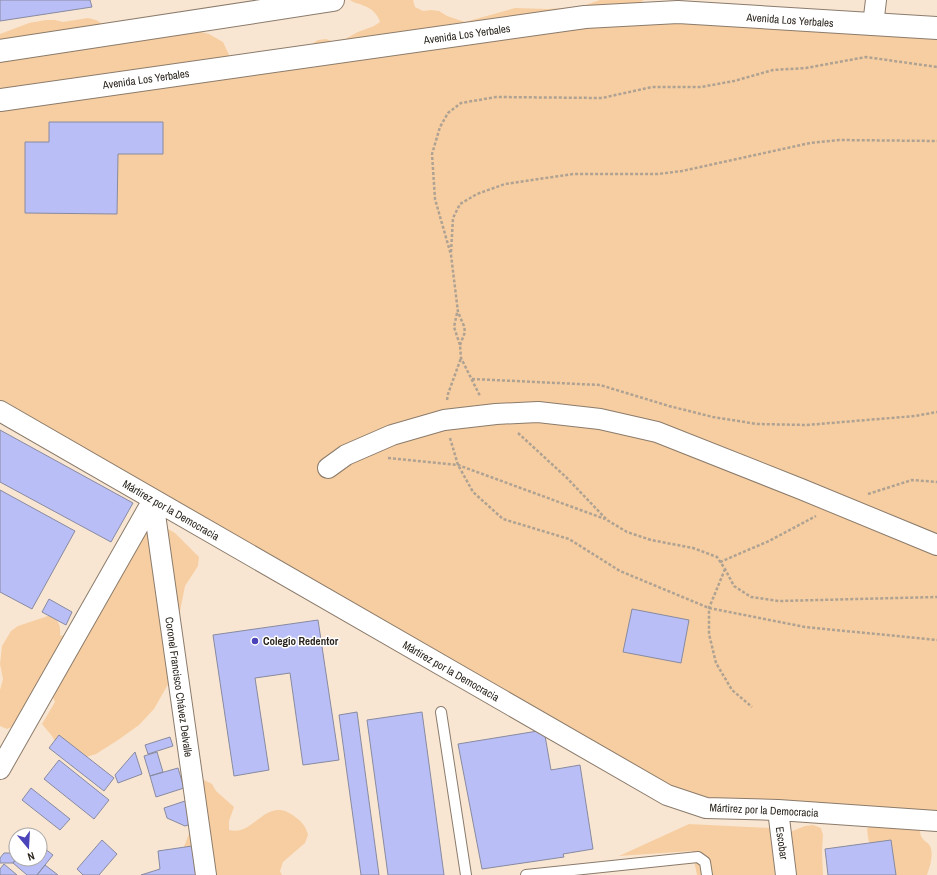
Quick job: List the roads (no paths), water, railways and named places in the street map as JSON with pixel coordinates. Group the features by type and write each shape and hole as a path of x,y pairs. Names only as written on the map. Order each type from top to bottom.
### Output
{"street":[{"path":"0,51 333,0"},
{"path":"873,25 876,0"},
{"name":"Avenida Los Yerbales","path":"0,100 585,17 678,12 937,28"},
{"name":"Mártirez por la Democracia","path":"0,411 667,796 706,808 778,810 937,821"},
{"path":"328,468 346,455 392,435 444,420 496,414 538,412 600,419 657,432 937,545"},
{"path":"0,769 152,500"},
{"name":"Coronel Francisco Chávez Delvalle","path":"152,500 206,875"},
{"name":"Escobar","path":"778,810 786,875"}],"lane":[{"path":"441,712 466,875"},
{"path":"526,875 698,857 705,862 707,875"}],"place":[{"name":"Colegio Redentor","path":"255,641"}]}
